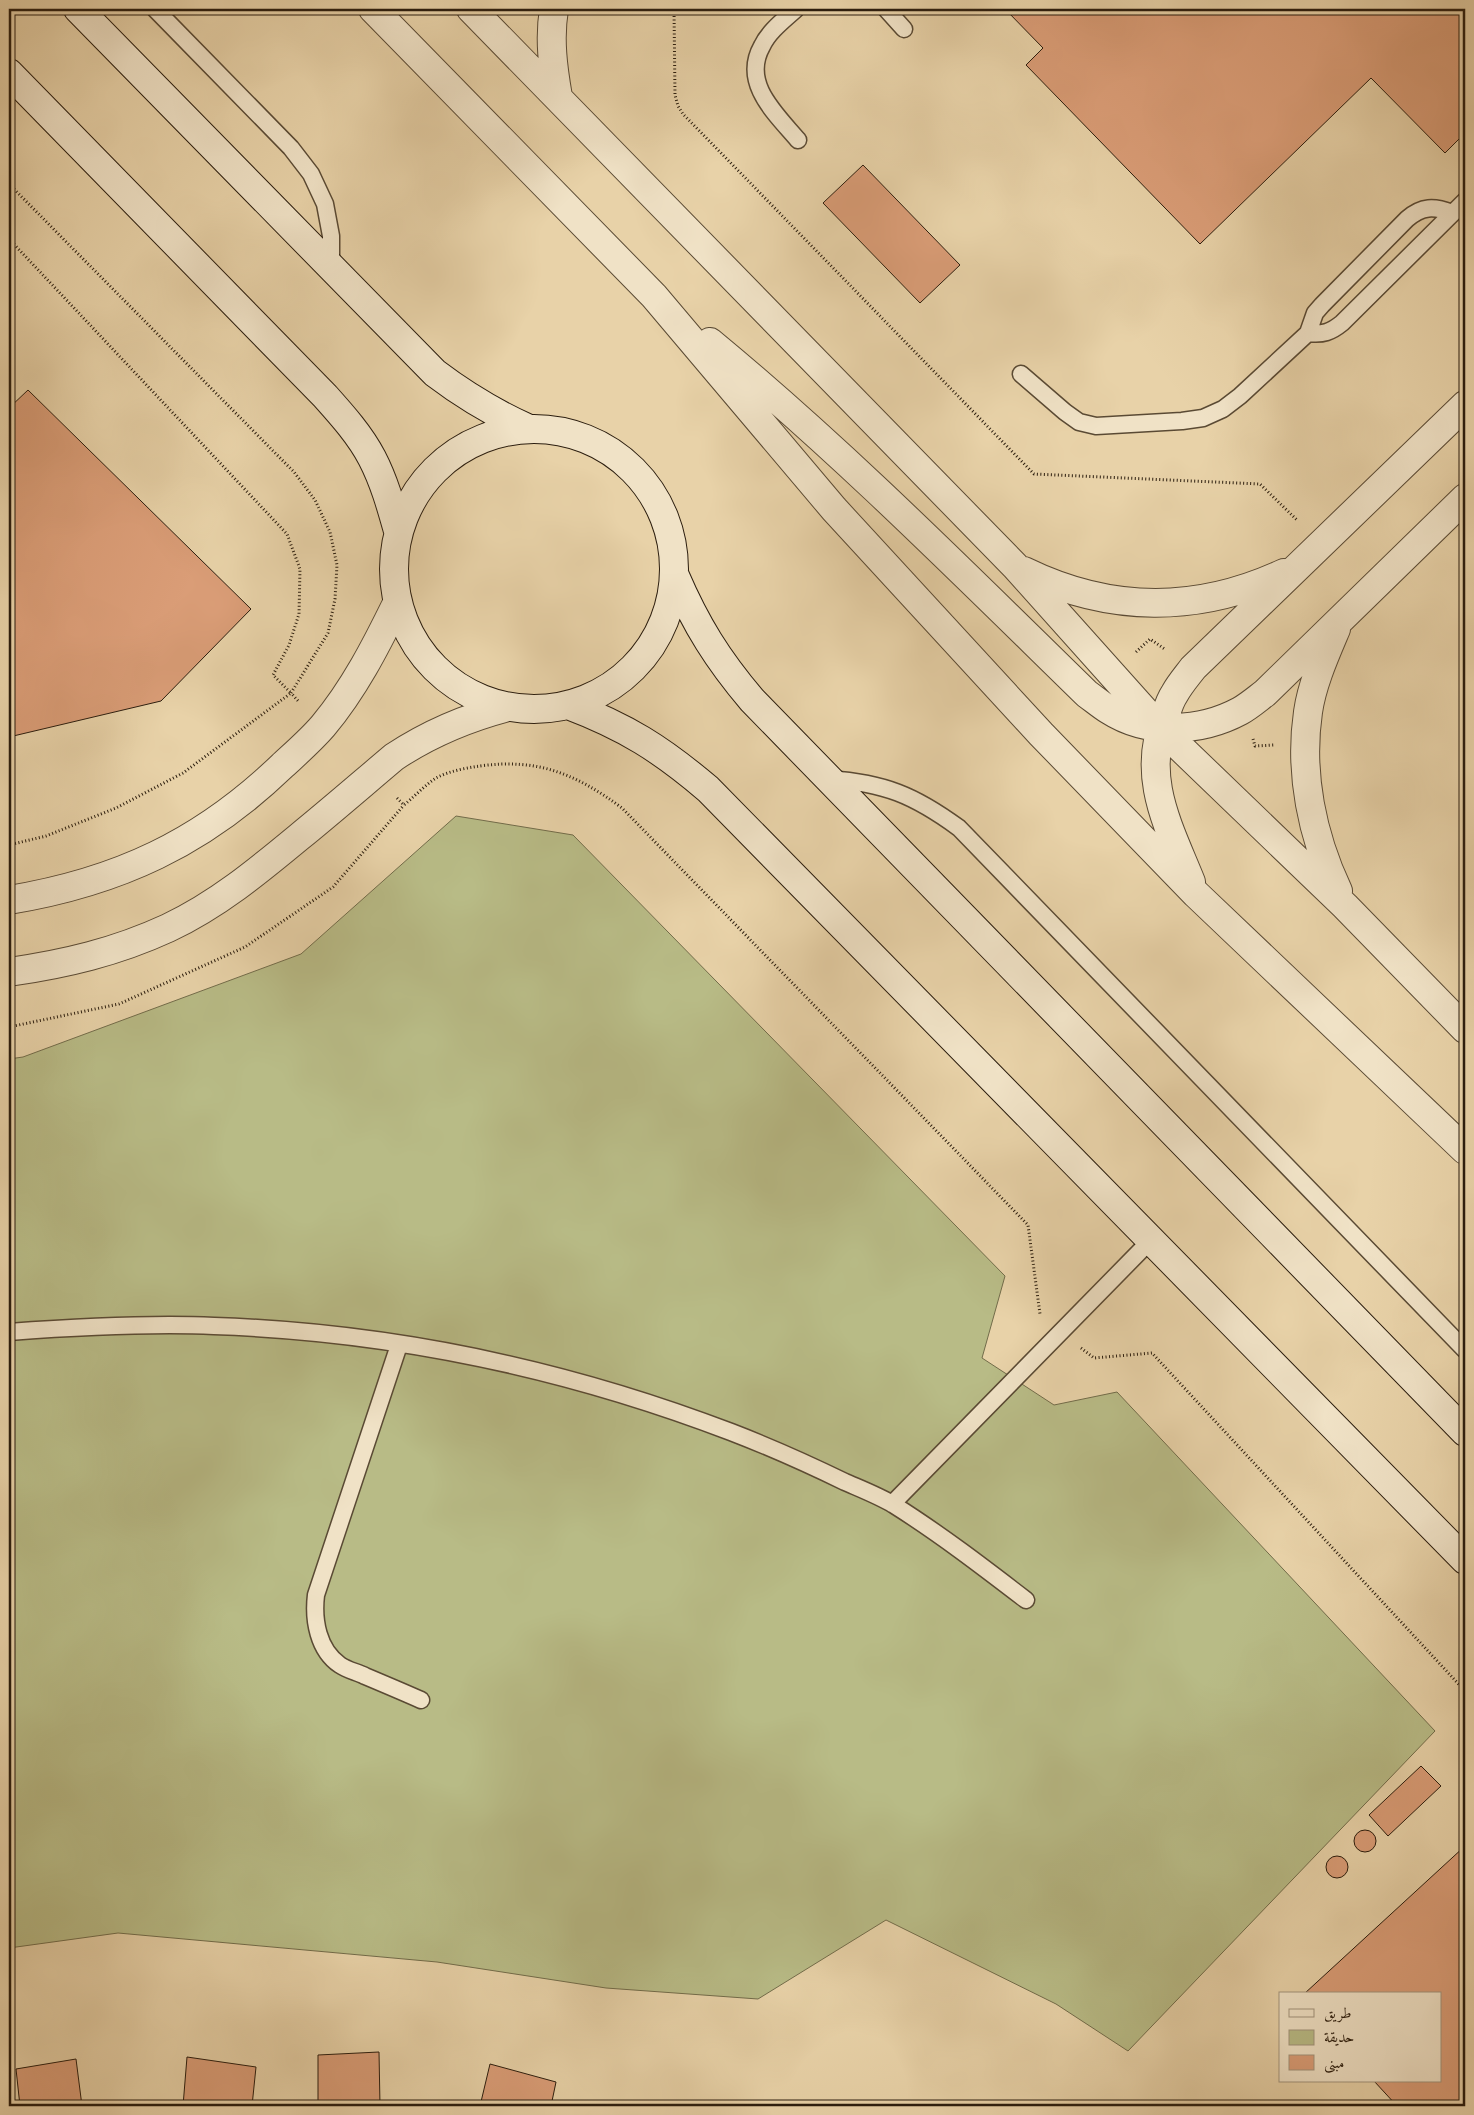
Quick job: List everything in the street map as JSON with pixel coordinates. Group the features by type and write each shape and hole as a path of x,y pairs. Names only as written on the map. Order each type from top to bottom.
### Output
{"street":[{"path":"78,9 435,373 494,413 527,428"},
{"path":"373,9 654,296 834,509 1012,704 1196,894 1465,1150"},
{"path":"471,9 1015,566 1160,728 1345,906 1465,1029"},
{"path":"554,9 552,60 558,97"},
{"path":"9,73 325,396 350,425 372,458 387,493 398,531"},
{"path":"654,296 794,414 862,475 1087,694 1118,715 1134,722 1160,728 1188,728 1216,722 1242,710 1265,693 1465,498"},
{"path":"1196,894 1166,820 1156,788 1154,756 1160,728 1174,694 1193,668 1465,405"},
{"path":"527,428 561,430 593,441 622,458 646,482 663,511 673,543 675,576 669,612 654,644 631,671 602,692 568,705 538,709 508,707 470,694 437,671 412,640 397,603 393,580 393,563 398,531 408,504 425,479 446,459 471,443 489,436 527,428"},
{"path":"1015,566 1046,581 1080,593 1114,600 1150,604 1188,602 1226,595 1263,582 1299,566"},
{"path":"675,576 690,610 708,642 728,672 752,700 1465,1432"},
{"path":"9,900 81,885 112,875 157,856 227,814 258,788 323,726 350,689 375,647 397,603"},
{"path":"1340,619 1322,663 1308,712 1305,762 1311,812 1324,860 1345,906"},
{"path":"568,705 599,717 636,735 677,763 708,789 1465,1560"},
{"path":"9,972 91,957 131,944 170,927 207,907 242,884 394,757 420,740 448,726 508,707"}],"lane":[{"path":"155,9 291,148 311,174 326,212 332,236 331,268"},
{"path":"796,9 774,30 761,46 756,65 757,85 766,103 798,140"},
{"path":"886,9 904,29"},
{"path":"1308,334 1321,335 1333,331 1465,201"},
{"path":"1021,374 1079,422 1096,426 1203,418 1223,409 1240,396 1308,334 1315,313 1322,305 1416,211 1428,207 1440,208 1452,213"},
{"path":"829,779 858,781 885,787 912,797 936,811 959,828 1465,1350"},
{"path":"892,1504 1151,1240"},
{"path":"9,1332 96,1326 214,1326 332,1335 448,1352 563,1377 676,1411 786,1453 892,1504 961,1550 1026,1600"},
{"path":"399,1344 316,1595 314,1609 320,1639 340,1665 422,1700"}],"path":[{"path":"674,9 675,95 678,106 683,114 1034,474 1260,484 1322,544"},
{"path":"9,184 294,472 315,500 330,532 336,565 335,600 328,633 290,693 174,777 116,808 46,836 9,845"},
{"path":"9,239 287,534 300,569 299,614 289,645 273,675 323,726"},
{"path":"9,1028 120,1004 245,947 333,888 404,805 436,778 468,768 500,763 534,765 566,774 596,788 622,808 1028,1225 1040,1315 1094,1358 1152,1353 1465,1692"},
{"path":"373,775 404,805"}],"green space":[{"path":"456,816 573,835 1005,1276 982,1358 1054,1405 1117,1392 1435,1731 1128,2051 1056,2004 886,1920 758,1999 606,1988 437,1962 118,1933 9,1948 9,1059 23,1057 301,954"}],"building":[{"path":"1005,9 1465,9 1465,133 1445,153 1371,78 1200,244 1026,65 1043,48"},
{"path":"863,165 960,265 920,303 823,203"},
{"path":"28,390 251,609 161,701 9,737 9,408"},
{"path":"1421,1766 1441,1786 1388,1836 1369,1815"},
{"path":"1365,1830 1373,1833 1376,1841 1373,1849 1365,1852 1357,1849 1354,1841 1357,1833"},
{"path":"1465,1846 1465,2105 1397,2106 1375,2082 1442,2082 1442,1992 1306,1992"},
{"path":"1337,1856 1345,1859 1348,1867 1345,1875 1337,1878 1329,1875 1326,1867 1329,1859"},
{"path":"379,2052 380,2106 318,2106 318,2055"},
{"path":"187,2057 256,2067 252,2106 183,2106"},
{"path":"76,2059 82,2106 20,2106 16,2069"},
{"path":"490,2064 556,2082 551,2106 480,2106"}]}
